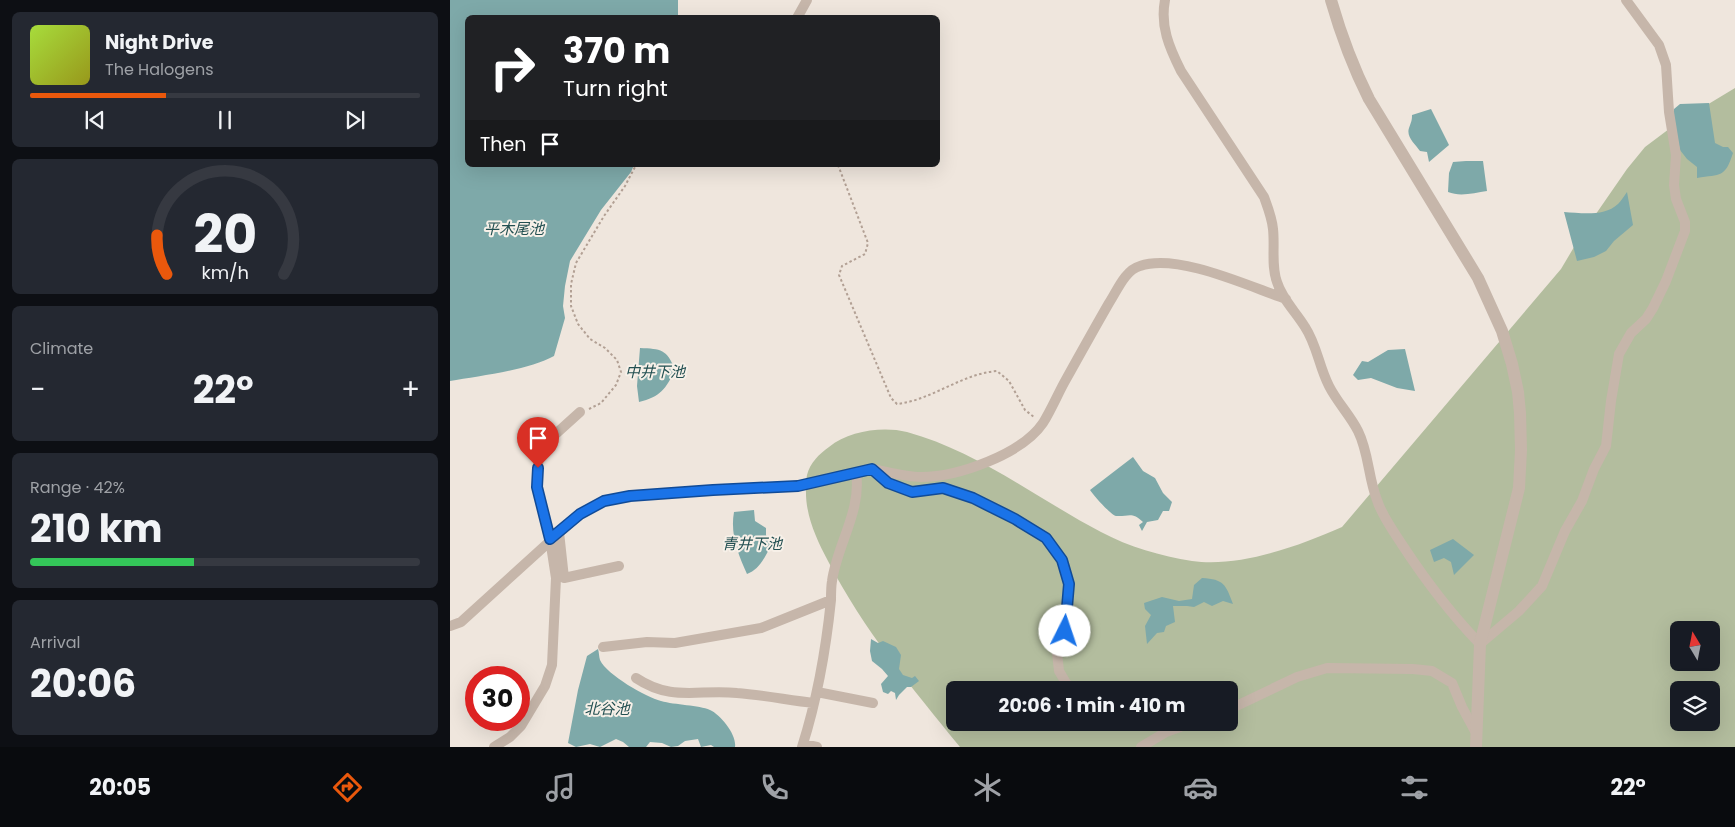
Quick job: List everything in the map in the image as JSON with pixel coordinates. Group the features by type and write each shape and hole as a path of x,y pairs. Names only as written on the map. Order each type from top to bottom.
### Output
{"street":[{"path":"798,15 807,0"},
{"path":"1165,0 1163,12 1165,33 1170,50 1180,70 1264,197 1274,230 1274,270 1277,282 1286,299 1306,327 1330,386 1357,430 1365,449 1377,500 1389,524 1423,576 1454,617 1480,644"},
{"path":"1331,0 1346,48 1369,99 1478,278 1502,330 1512,364 1520,413 1519,488 1480,644 1476,747"},
{"path":"1480,644 1519,611 1542,586 1565,531 1582,502 1594,469 1606,446 1619,354 1631,333 1646,320 1653,308 1666,281 1685,232 1685,222 1676,199 1674,184 1676,155 1669,112 1666,65 1659,45 1626,0"},
{"path":"450,626 460,622 580,514 604,501 630,496 798,486 872,469 921,477 954,473 982,464 1011,450 1028,438 1042,423 1126,275 1138,266 1158,262 1199,268 1286,299"},
{"path":"494,747 510,737 521,726 545,686 552,665 556,578 550,539 537,487 539,449 580,412"},
{"path":"872,469 888,483 912,492 943,488 973,498 1015,519 1046,538 1062,560 1069,584 1065,631 1057,653 1059,671 1065,681"},
{"path":"817,747 803,745 817,692 836,562 851,518 858,486 856,473"},
{"path":"559,532 564,578 619,566"},
{"path":"603,647 647,642 675,643 761,628 831,600"},
{"path":"1238,705 1297,677 1327,668 1432,671 1452,683 1476,733"},
{"path":"636,678 648,686 661,691 682,694 735,692 814,703"},
{"path":"817,692 873,703"},
{"path":"1141,747 1169,731"}],"path":[{"path":"580,412 601,403 616,385 621,372 617,360 605,348 590,339 578,324 572,306 571,284 576,263 604,216 626,186 635,167"},
{"path":"839,167 868,243 865,254 842,266 840,275 891,398 898,404 911,403 983,372 997,372 1009,380 1025,410 1042,423"}],"green space":[{"path":"1735,88 1735,747 960,747 947,731 1238,731 1238,681 946,681 946,730 872,634 842,586 824,552 812,526 807,508 806,483 808,471 818,456 837,442 866,431 877,430 897,430 933,440 983,463 1077,519 1112,537 1157,554 1180,559 1210,562 1249,558 1288,548 1342,527 1561,269 1580,237 1627,169 1645,147 1677,123"}],"water":[{"name":"平木尾池","path":"450,0 678,0 678,15 465,15 465,167 633,167 601,210 570,261 563,306 565,318 554,356 518,369 450,381"},
{"path":"1709,103 1715,143 1728,147 1733,153 1724,171 1717,175 1697,178 1697,167 1680,150 1673,117 1674,109 1680,104"},
{"path":"1431,109 1449,145 1429,162 1427,152 1420,151 1411,140 1408,131 1412,115"},
{"path":"1483,161 1487,191 1472,194 1448,192 1449,173 1453,162"},
{"path":"1627,192 1633,225 1614,241 1606,251 1594,257 1577,261 1564,212 1599,213 1606,211 1618,204"},
{"name":"中井下池","path":"640,348 658,350 666,354 675,370 662,391 652,398 639,402 637,386"},
{"path":"1405,349 1415,391 1397,388 1371,378 1358,380 1353,375 1362,361 1368,362 1388,350"},
{"path":"1133,457 1143,471 1155,478 1163,493 1172,502 1169,511 1163,511 1158,520 1147,522 1142,531 1139,525 1143,522 1133,516 1114,515 1090,490"},
{"name":"青井下池","path":"754,510 755,521 766,528 766,535 771,545 759,566 747,574 736,544 733,520 734,512"},
{"path":"1453,539 1474,555 1454,575 1451,562 1444,558 1434,562 1430,550"},
{"path":"1202,578 1215,580 1223,584 1233,604 1223,601 1212,606 1204,602 1194,607 1173,606 1175,622 1166,626 1164,632 1157,633 1147,644 1145,626 1151,615 1145,609 1144,603 1162,597 1179,601 1192,599 1194,585"},
{"path":"871,639 878,643 883,641 896,647 901,655 899,669 903,675 912,678 915,676 919,681 911,687 907,687 896,700 895,693 891,691 888,694 883,692 881,684 888,676 872,661 870,651"},
{"name":"北谷池","path":"598,649 600,660 610,672 618,679 646,695 661,701 710,710 731,731 735,747 714,747 711,745 701,747 698,739 685,741 678,746 671,747 662,743 650,742 646,747 629,747 616,739 600,747 590,744 576,747 568,743 578,690 587,656"}],"route":[{"path":"538,468 537,487 550,539 580,514 604,501 630,496 798,486 872,469 888,483 912,492 943,488 973,498 1015,519 1046,538 1062,560 1069,584 1065,631"}]}
